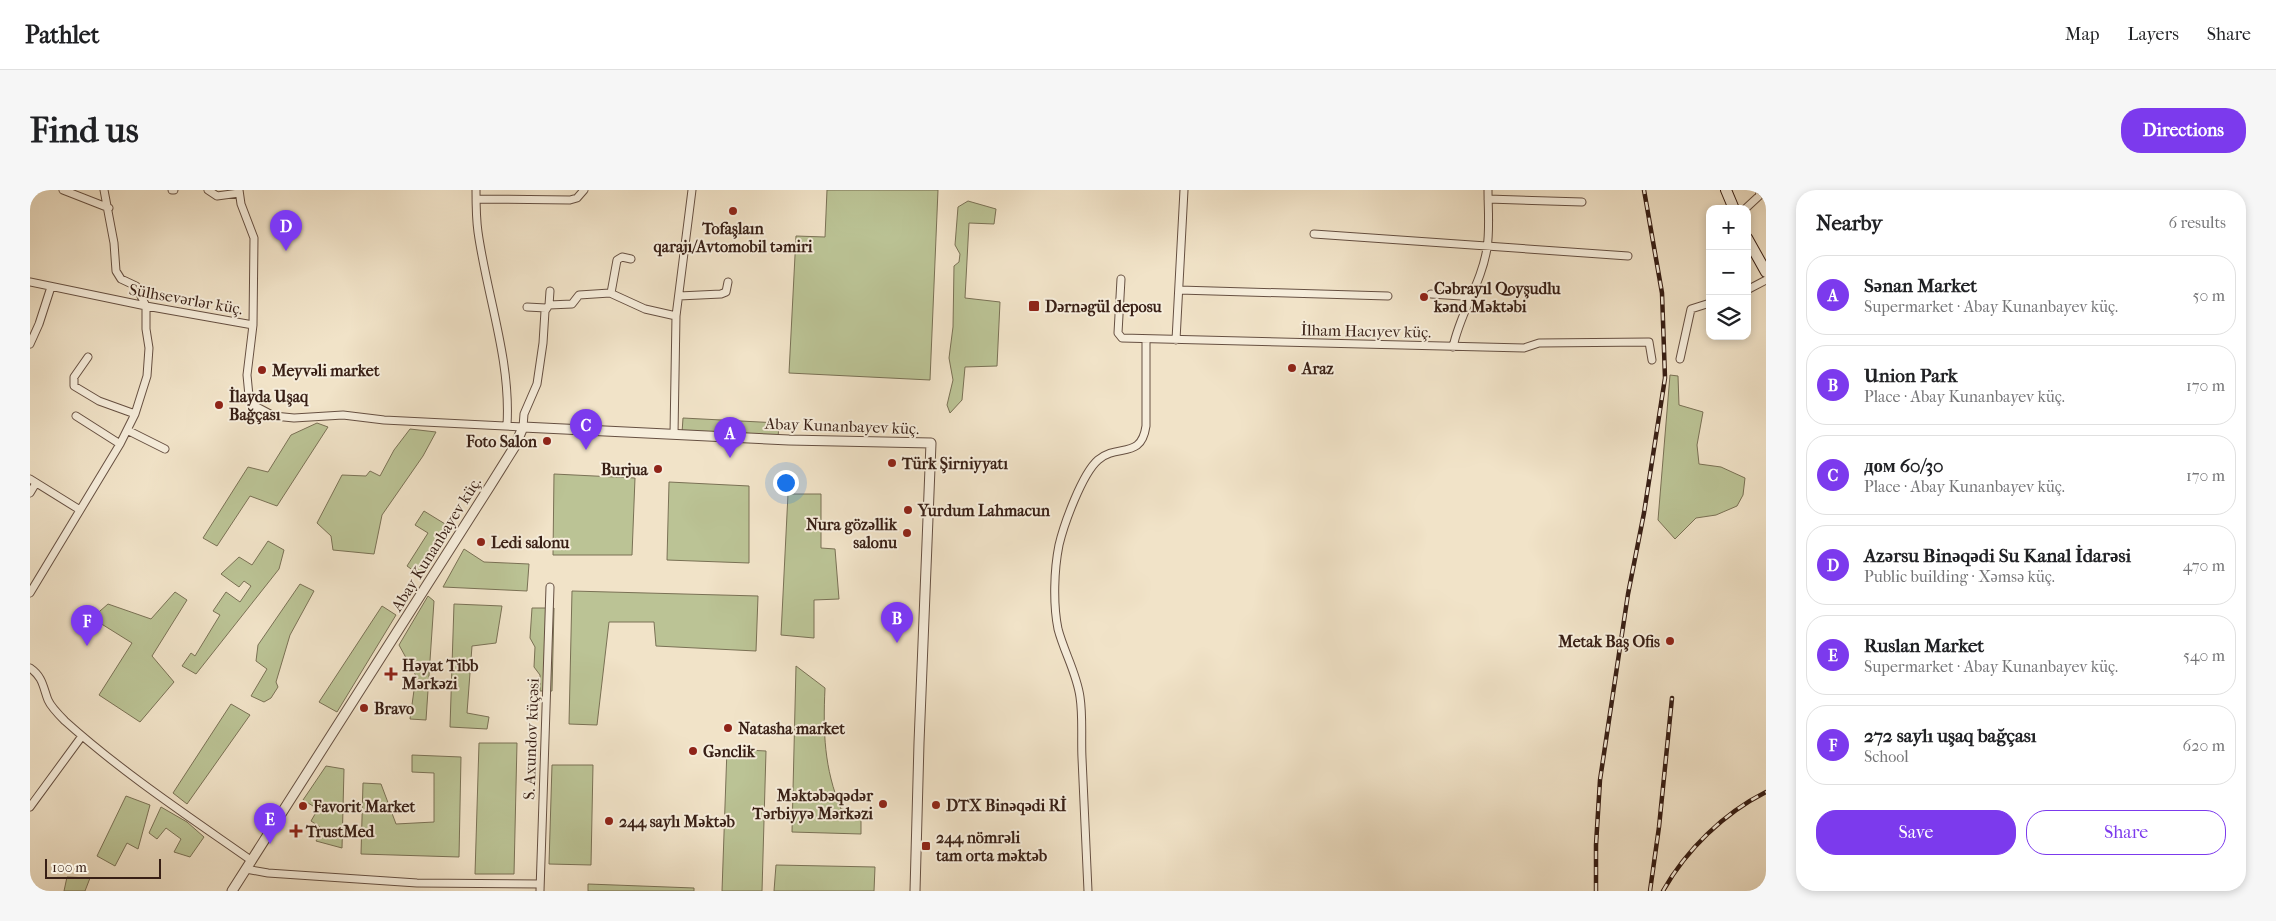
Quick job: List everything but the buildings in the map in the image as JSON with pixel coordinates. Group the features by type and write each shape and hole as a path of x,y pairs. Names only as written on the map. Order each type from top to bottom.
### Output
{"main road":[{"path":"1726,190 1732,205"},
{"path":"1751,245 1766,272"}],"street":[{"path":"63,190 109,208"},
{"path":"30,593 120,444 135,414 147,376 149,348 146,329 146,306 136,286 122,279 116,271 109,208 104,190"},
{"path":"208,190 217,196 239,192 240,204 254,238 253,325"},
{"path":"476,190 478,230 504,369 508,400 507,425"},
{"path":"476,199 570,200 577,198 584,190"},
{"path":"674,434 676,316 692,190"},
{"path":"1176,340 1184,190"},
{"path":"1453,347 1457,328 1470,299 1487,248 1488,190"},
{"path":"1749,205 1759,196 1761,190"},
{"path":"1488,199 1582,202"},
{"path":"1314,234 1487,248 1628,256"},
{"path":"611,293 617,260 622,257 631,259"},
{"name":"İlham Hacıyev küç.","path":"1122,280 1118,333 1122,338 1524,348 1539,343 1649,342 1652,360"},
{"path":"1751,288 1766,280"},
{"name":"Sülhsevərlər küç.","path":"30,282 146,306 253,325 248,375 249,396 255,406 274,416 294,418 343,415 384,420 523,427"},
{"path":"679,296 721,294 726,292 728,282"},
{"path":"30,344 39,324 51,287"},
{"path":"1179,290 1388,296"},
{"path":"523,427 524,414 537,384 550,291"},
{"path":"527,307 572,304 579,295 611,293 645,309 676,316"},
{"path":"1431,294 1461,296 1470,299"},
{"path":"1680,359 1691,309 1706,304"},
{"path":"1088,891 1080,696 1058,628 1056,568 1059,545 1074,501 1092,468 1098,460 1106,455 1137,446 1144,439 1146,426 1146,339"},
{"path":"88,357 74,377 74,386 99,401 135,414"},
{"path":"76,416 120,444"},
{"name":"Abay Kunanbayev küç.","path":"232,891 490,486 515,446 523,427 789,440 931,443 915,891"},
{"path":"127,430 165,449"},
{"path":"30,493 33,481 80,510"},
{"name":"S. Axundov küçəsi","path":"540,888 550,587"},
{"path":"30,668 39,675 49,702 62,718 82,736 170,804 252,861"},
{"path":"30,807 82,736"},
{"path":"246,870 268,874 540,888"}],"green space":[{"path":"827,190 938,190 930,380 789,373 796,236 825,237"},
{"path":"968,201 996,209 994,224 969,223 965,298 1000,302 997,366 965,367 962,400 950,413 947,405 953,380 949,358 953,327 954,266 959,262 960,254 955,245 958,207"},
{"path":"1670,375 1678,376 1679,405 1703,412 1697,445 1699,464 1721,467 1745,478 1743,495 1737,506 1716,515 1696,518 1675,539 1658,520"},
{"path":"683,418 779,423 778,438 682,433"},
{"path":"317,423 328,427 277,506 250,496 217,546 203,538 248,467 268,472 291,435"},
{"path":"410,429 436,432 423,456 382,515 374,554 333,550 331,536 317,523 342,475 366,476 370,471 380,476 394,450"},
{"path":"554,474 635,478 632,555 553,555"},
{"path":"669,482 749,486 749,563 667,560"},
{"path":"788,494 821,494 821,548 835,549 839,599 814,600 814,638 781,635"},
{"path":"424,511 450,527 422,577 407,566 428,533 415,525"},
{"path":"268,541 284,550 279,569 196,674 182,666 191,653 195,656 220,615 213,611 226,592 240,602 251,586 244,581 239,587 221,574 239,557 252,565"},
{"path":"464,549 484,562 529,564 527,591 443,587"},
{"path":"300,584 314,591 290,635 276,682 278,687 271,698 264,702 251,696 267,669 256,661 258,645"},
{"path":"572,591 758,596 756,651 656,646 654,622 609,622 597,725 569,724"},
{"path":"175,592 187,600 152,656 174,682 140,722 99,695 132,643 92,618 108,604 151,619"},
{"path":"428,596 434,601 426,720 410,719 416,676 399,645"},
{"path":"454,604 502,606 496,643 472,646 467,713 489,717 487,729 450,727"},
{"path":"382,606 396,615 337,712 319,702"},
{"path":"532,608 554,608 552,691 540,691 540,675 534,667 535,647 530,638"},
{"path":"796,666 825,688 824,720 826,750 831,779 841,809 861,812 861,834 792,832"},
{"path":"231,704 250,715 187,804 173,793"},
{"path":"479,743 517,743 514,874 475,874"},
{"path":"727,749 766,751 762,891 722,891"},
{"path":"412,755 461,757 459,857 361,854 363,783 381,784 396,824 434,822 434,773 412,772"},
{"path":"552,765 593,765 591,865 549,864"},
{"path":"326,766 344,769 342,848 316,841 323,829 311,821 318,809 303,800"},
{"path":"126,796 150,805 138,849 127,843 115,866 97,856"},
{"path":"161,807 187,822 204,837 190,857 174,852 181,839 166,828 157,839 149,833"},
{"path":"776,865 875,867 874,891 774,891"},
{"path":"67,877 90,878 85,891 64,891"},
{"path":"588,884 694,888 694,891 588,891"}],"railway":[{"path":"1596,891 1596,845 1600,780 1628,594 1644,513 1665,378 1662,293 1644,190"},
{"path":"1650,891 1659,827 1672,698"},
{"path":"1663,891 1683,861 1707,834 1735,811 1766,792"}],"place":[{"name":"Tofaşlaın qarajı/Avtomobil təmiri","path":"733,211"},
{"name":"Azərsu Binəqədi Su Kanal İdarəsi","path":"286,251"},
{"name":"Cəbrayıl Qoyşudlu kənd Məktəbi","path":"1424,297"},
{"name":"Dərnəgül deposu","path":"1034,306"},
{"name":"Araz","path":"1292,368"},
{"name":"Meyvəli market","path":"262,370"},
{"name":"İlayda Uşaq Bağçası","path":"219,405"},
{"name":"Foto Salon","path":"547,441"},
{"name":"дом 60/30","path":"586,450"},
{"name":"Sənan Market","path":"730,458"},
{"name":"Türk Şirniyyatı","path":"892,463"},
{"name":"Burjua","path":"658,469"},
{"name":"Yurdum Lahmacun","path":"908,510"},
{"name":"Nura gözəllik salonu","path":"907,533"},
{"name":"Ledi salonu","path":"481,542"},
{"name":"Metak Baş Ofis","path":"1670,641"},
{"name":"Union Park","path":"897,643"},
{"name":"272 saylı uşaq bağçası","path":"87,646"},
{"name":"Həyat Tibb Mərkəzi","path":"391,674"},
{"name":"Bravo","path":"364,708"},
{"name":"Natasha market","path":"728,728"},
{"name":"Gənclik","path":"693,751"},
{"name":"Məktəbəqədər Tərbiyyə Mərkəzi","path":"883,804"},
{"name":"DTX Binəqədi Rİ","path":"936,805"},
{"name":"Favorit Market","path":"303,806"},
{"name":"244 saylı Məktəb","path":"609,821"},
{"name":"TrustMed","path":"296,831"},
{"name":"Ruslan Market","path":"270,844"},
{"name":"244 nömrəli tam orta məktəb","path":"926,846"}]}
